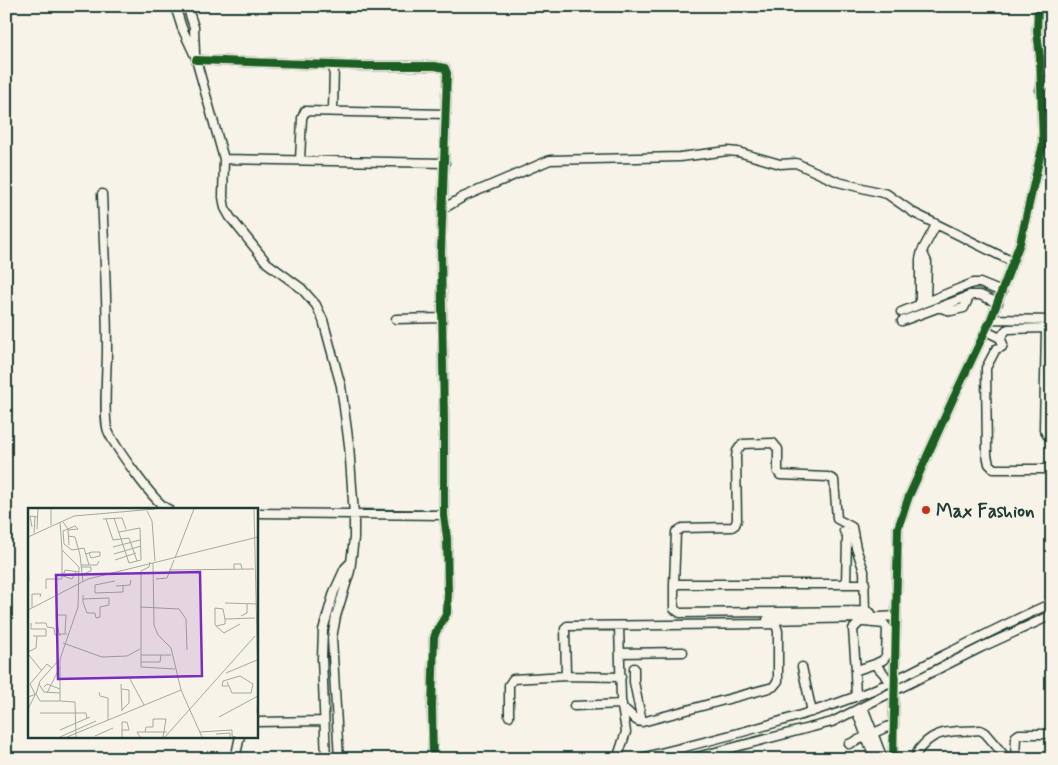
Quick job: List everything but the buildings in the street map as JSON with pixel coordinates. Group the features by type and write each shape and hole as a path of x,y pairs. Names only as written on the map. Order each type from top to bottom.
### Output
{"street":[{"path":"175,6 184,34 195,58 224,158 223,197 225,208 267,263 301,288 316,305 323,320 341,386 349,445 354,515 349,575 333,627 332,638 339,759"},
{"path":"187,6 194,27 195,58"},
{"path":"893,759 894,692 892,682 896,616 896,539 902,515 953,399 986,331 1020,242 1043,144 1040,57 1037,32 1038,6"},
{"path":"195,58 334,65 435,66 445,68 447,73 441,252 444,514 447,538 448,604 446,613 434,638 432,697 433,759"},
{"path":"333,111 334,65"},
{"path":"1040,90 1052,78"},
{"path":"300,160 303,114 308,110 446,114"},
{"path":"1043,144 1052,129"},
{"path":"443,209 463,197 550,160 680,157 728,151 780,164 796,163 838,182 887,194 914,213 936,225 1013,262"},
{"path":"224,158 445,163"},
{"path":"102,194 107,309 108,431 138,476 156,500 166,508"},
{"path":"936,225 922,251 920,260 926,301 937,308"},
{"path":"901,312 962,287 977,283 1002,292"},
{"path":"974,294 977,283"},
{"path":"902,321 974,294 998,303"},
{"path":"396,319 442,318"},
{"path":"991,319 1052,320"},
{"path":"1000,338 1008,328 1049,328 1044,429 1047,435 1052,436"},
{"path":"981,342 996,348 1002,347 1003,344 1000,338 986,331"},
{"path":"996,348 986,368 988,464 994,468 1052,470"},
{"path":"856,671 885,659 887,628 884,624 864,618 680,613 674,609 677,531 682,528 732,527 735,525 737,520 737,451 741,445 770,443 776,445 778,448 778,472 780,475 828,477 834,480 838,519 852,528 856,548 864,571 864,618 853,629 856,697"},
{"path":"258,512 354,515 444,514"},
{"path":"844,530 847,535 846,584"},
{"path":"326,759 322,630 334,592 345,568 351,562"},
{"path":"674,584 864,584"},
{"path":"637,759 738,733 812,712 856,697 892,682 1009,622 1052,603"},
{"path":"689,759 832,722 982,647 1052,615"},
{"path":"762,620 896,616"},
{"path":"566,676 566,627 773,624 777,627 778,676 775,685 642,722 636,721 622,706 574,706"},
{"path":"617,759 626,732 622,706 619,626"},
{"path":"620,653 683,652"},
{"path":"875,664 892,682"},
{"path":"802,667 812,712"},
{"path":"634,668 634,682 642,722"},
{"path":"509,716 509,685 513,679 566,676 621,677"},
{"path":"860,708 878,758"},
{"path":"258,722 324,720"},
{"path":"849,744 894,724"},
{"path":"914,759 915,755 930,738 938,733 980,730 985,733 1003,754 1003,759"},
{"path":"1015,759 1016,736 1019,734 1052,734"},
{"path":"235,759 240,738"}],"cycle path":[{"path":"893,759 898,528 909,496 991,319 1020,243 1043,144 1040,57 1037,32 1038,6"},
{"path":"196,60 362,66 435,66 445,68 447,73 441,252 444,515 447,538 448,593 447,613 434,638 433,759"}],"place":[{"name":"Max Fashion","path":"926,510"}]}
